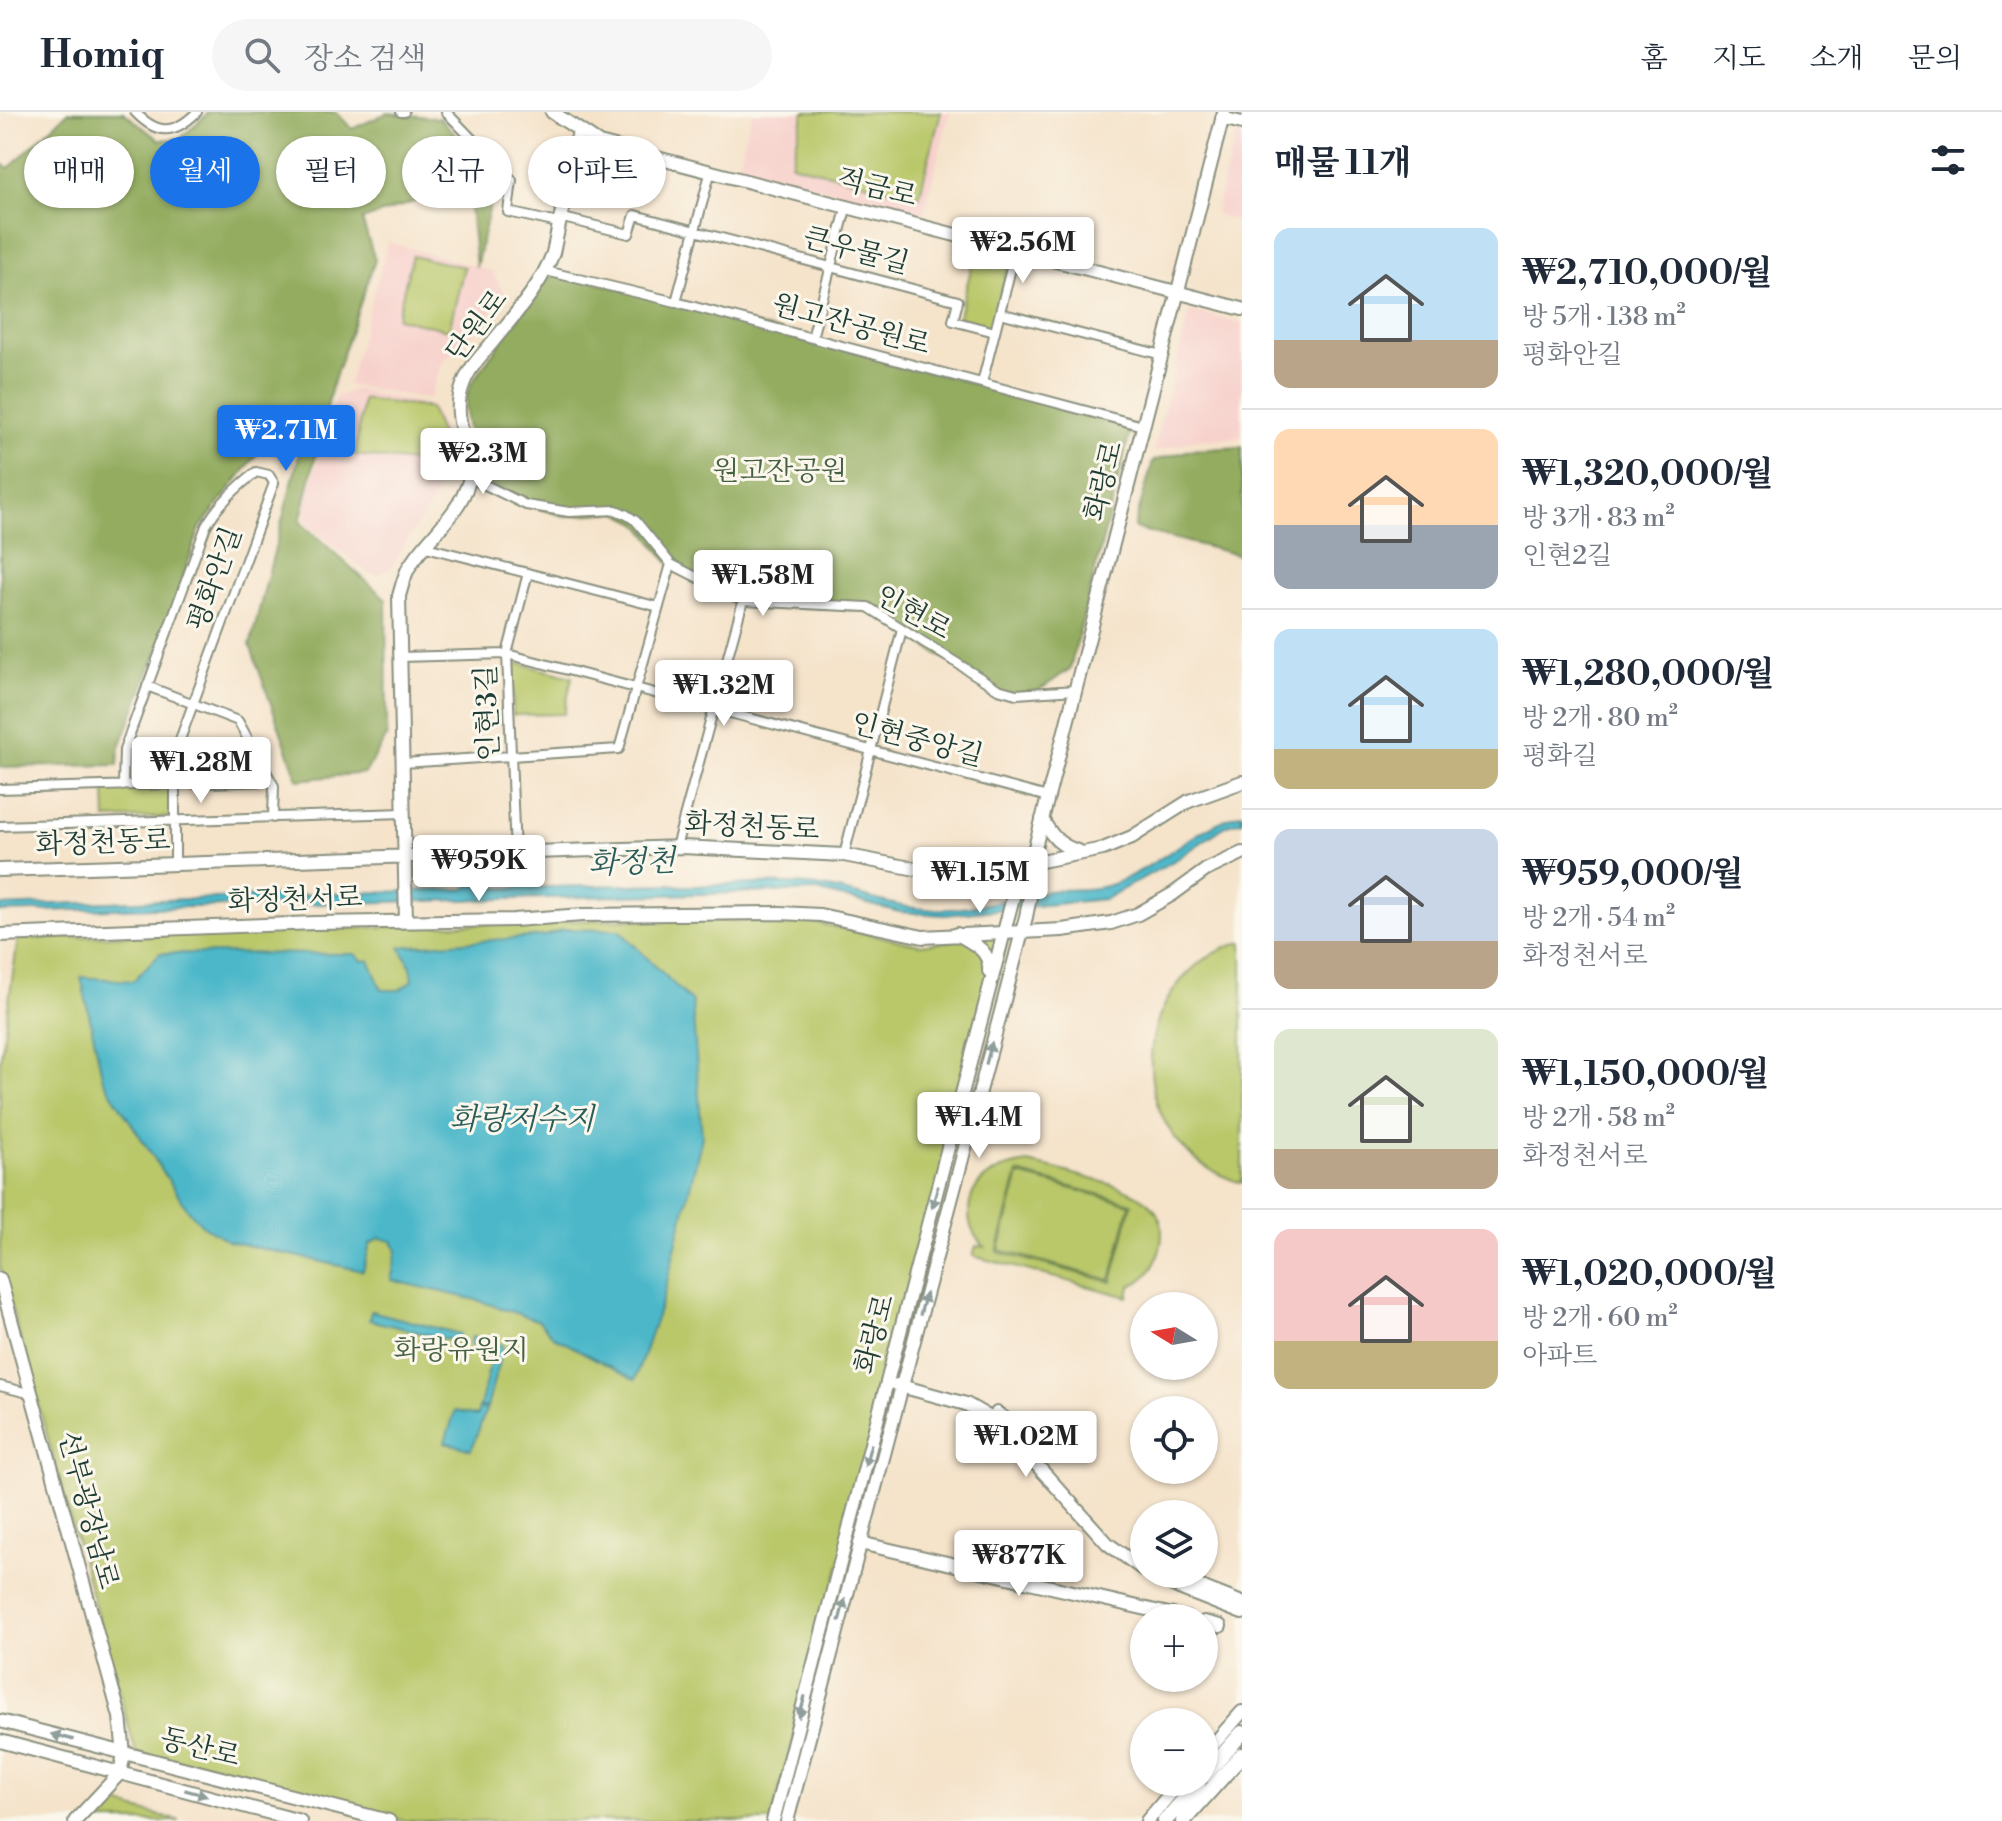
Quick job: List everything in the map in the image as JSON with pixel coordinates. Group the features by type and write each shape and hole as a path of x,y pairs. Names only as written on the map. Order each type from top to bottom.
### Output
{"main road":[{"path":"1218,1760 1242,1733"},
{"path":"1183,1821 1242,1755"},
{"path":"1196,1821 1242,1768"},
{"path":"1165,1821 1187,1796"}],"street":[{"path":"135,112 152,128 173,129 197,112"},
{"path":"446,112 512,180 508,212 559,220"},
{"name":"적금로","path":"552,112 599,143 1242,309"},
{"path":"1223,115 1242,123"},
{"name":"화랑로","path":"776,1820 860,1543 1026,917 1042,819 1223,115"},
{"name":"단원로","path":"471,478 472,467 460,430 458,409 463,384 473,366 546,271 579,131"},
{"path":"676,302 711,170"},
{"path":"812,338 847,205"},
{"name":"큰우물길","path":"559,220 629,234 635,215 958,301 953,321 995,332"},
{"path":"982,383 1022,225"},
{"name":"원고잔공원로","path":"546,271 676,302 1143,426"},
{"path":"1000,313 1162,355"},
{"name":"평화안길","path":"123,786 124,750 212,516 256,472 269,475 274,483 178,745 174,785 175,865"},
{"path":"406,918 399,596 408,569 437,535 471,478"},
{"name":"인현로","path":"471,478 526,505 569,512 616,510 636,521 671,564 743,601 868,607 998,689 1016,694 1076,690"},
{"path":"426,547 659,607"},
{"path":"403,763 619,749 671,564"},
{"name":"인현3길","path":"515,854 507,654 528,573"},
{"path":"676,847 743,601"},
{"path":"844,855 902,629"},
{"name":"인현중앙길","path":"400,657 507,654 1048,797"},
{"path":"147,686 238,721 274,786 273,818"},
{"path":"0,789 271,781"},
{"name":"화정천동로","path":"0,870 676,847 844,855 931,872 1033,870 1132,837 1189,801 1242,782"},
{"path":"0,826 404,813"},
{"path":"1042,819 1063,847 1082,853"},
{"name":"화정천서로","path":"0,935 406,918 514,920 591,915 780,913 820,915 923,937 1006,925 1021,931 1062,930 1111,923 1138,914 1206,870 1242,853"},
{"name":"화랑로","path":"776,1820 1018,878 1033,870"},
{"path":"957,934 980,947 989,958 987,998"},
{"name":"선부광장남로","path":"0,1279 120,1717 124,1754 120,1773"},
{"path":"887,1380 966,1404 999,1423 1108,1544 1130,1560"},
{"path":"902,1384 974,1399 1012,1424 1103,1527 1130,1551"},
{"path":"0,1386 32,1394"},
{"path":"860,1543 1130,1605"},
{"path":"1179,1588 1242,1613"},
{"path":"1204,1588 1242,1603"},
{"path":"1218,1739 1242,1712"},
{"name":"동산로","path":"0,1721 389,1821"},
{"name":"동산로","path":"0,1741 300,1821"},
{"path":"75,1821 120,1773"},
{"path":"1147,1821 1168,1796"}],"shaded area":[{"path":"752,112 950,112 923,215 738,166"},
{"path":"1242,112 1242,222 1215,215"},
{"path":"388,242 492,271 505,295 477,329 443,361 429,399 348,385"},
{"path":"1190,310 1242,324 1242,437 1193,440 1153,452"},
{"path":"356,389 432,406 446,439 433,501 391,567 379,575 367,572 305,522 307,499 336,397"}],"green space":[{"path":"68,112 123,112 154,136 150,136 150,208 260,208 260,136 183,136 209,112 336,112 352,129 387,113 440,118 457,136 402,136 402,206 362,220 375,260 332,386 300,522 386,599 387,736 365,773 298,780 250,645 311,409 274,432 200,528 119,749 118,765 0,767 0,163 9,168 24,154 24,208 134,208 134,136 43,136"},
{"path":"804,112 941,112 919,197 791,164"},
{"path":"470,208 489,208 476,267"},
{"path":"412,256 464,267 449,330 397,318"},
{"path":"974,258 1008,267 992,328 958,319"},
{"name":"원고잔공원","path":"558,272 1122,423 1130,432 1070,669 1038,691 1003,695 869,611 751,603 671,566 638,523 616,512 565,516 540,509 490,485 467,424 470,385 543,283"},
{"path":"363,399 430,408 442,438 438,465 355,455"},
{"path":"1242,447 1242,556 1134,528 1153,461 1190,450"},
{"path":"513,662 572,677 564,714 513,715"},
{"path":"170,787 171,817 106,819 105,790"},
{"name":"화랑유원지","path":"628,919 812,922 920,945 1009,933 771,1821 404,1821 136,1753 0,1267 0,1062 18,939"},
{"path":"1242,942 1242,1183 1202,1164 1174,1136 1156,1101 1151,1063 1157,1025 1174,990 1202,961"},
{"path":"1028,1163 1116,1186 1142,1198 1152,1207 1159,1218 1162,1232 1160,1249 1150,1271 1130,1286 1128,1297 973,1256 976,1246 985,1247 971,1225 969,1215 973,1192 995,1172","holes":["1018,1173 1132,1203 1112,1282 997,1252"]},
{"path":"1019,1175 1130,1204 1111,1280 999,1250"},
{"path":"117,1804 180,1821 100,1821"}],"water":[{"path":"1242,813 1242,821 1227,825 1177,859 1105,899 945,915 899,912 817,891 0,912 0,906 464,889 471,885 502,888 779,883 824,887 913,908 958,908 1049,891 1107,886 1147,867 1209,828"},
{"name":"화랑저수지","path":"564,929 619,930 692,1002 702,1137 664,1295 635,1380 554,1337 539,1321 480,1301 391,1280 397,1250 392,1241 380,1238 370,1244 363,1271 228,1241 202,1225 188,1210 103,1080 81,977 133,981 160,953 355,954 362,961 369,960 382,990 399,990 413,980 411,967 400,947 545,936"},
{"path":"371,1311 460,1334 458,1342 369,1320"},
{"path":"472,1337 503,1345 487,1408 480,1406 493,1351 470,1345"},
{"path":"479,1408 486,1410 471,1450 445,1442 455,1411 477,1416"}],"water label":[{"name":"화정천","path":"632,863"}]}
